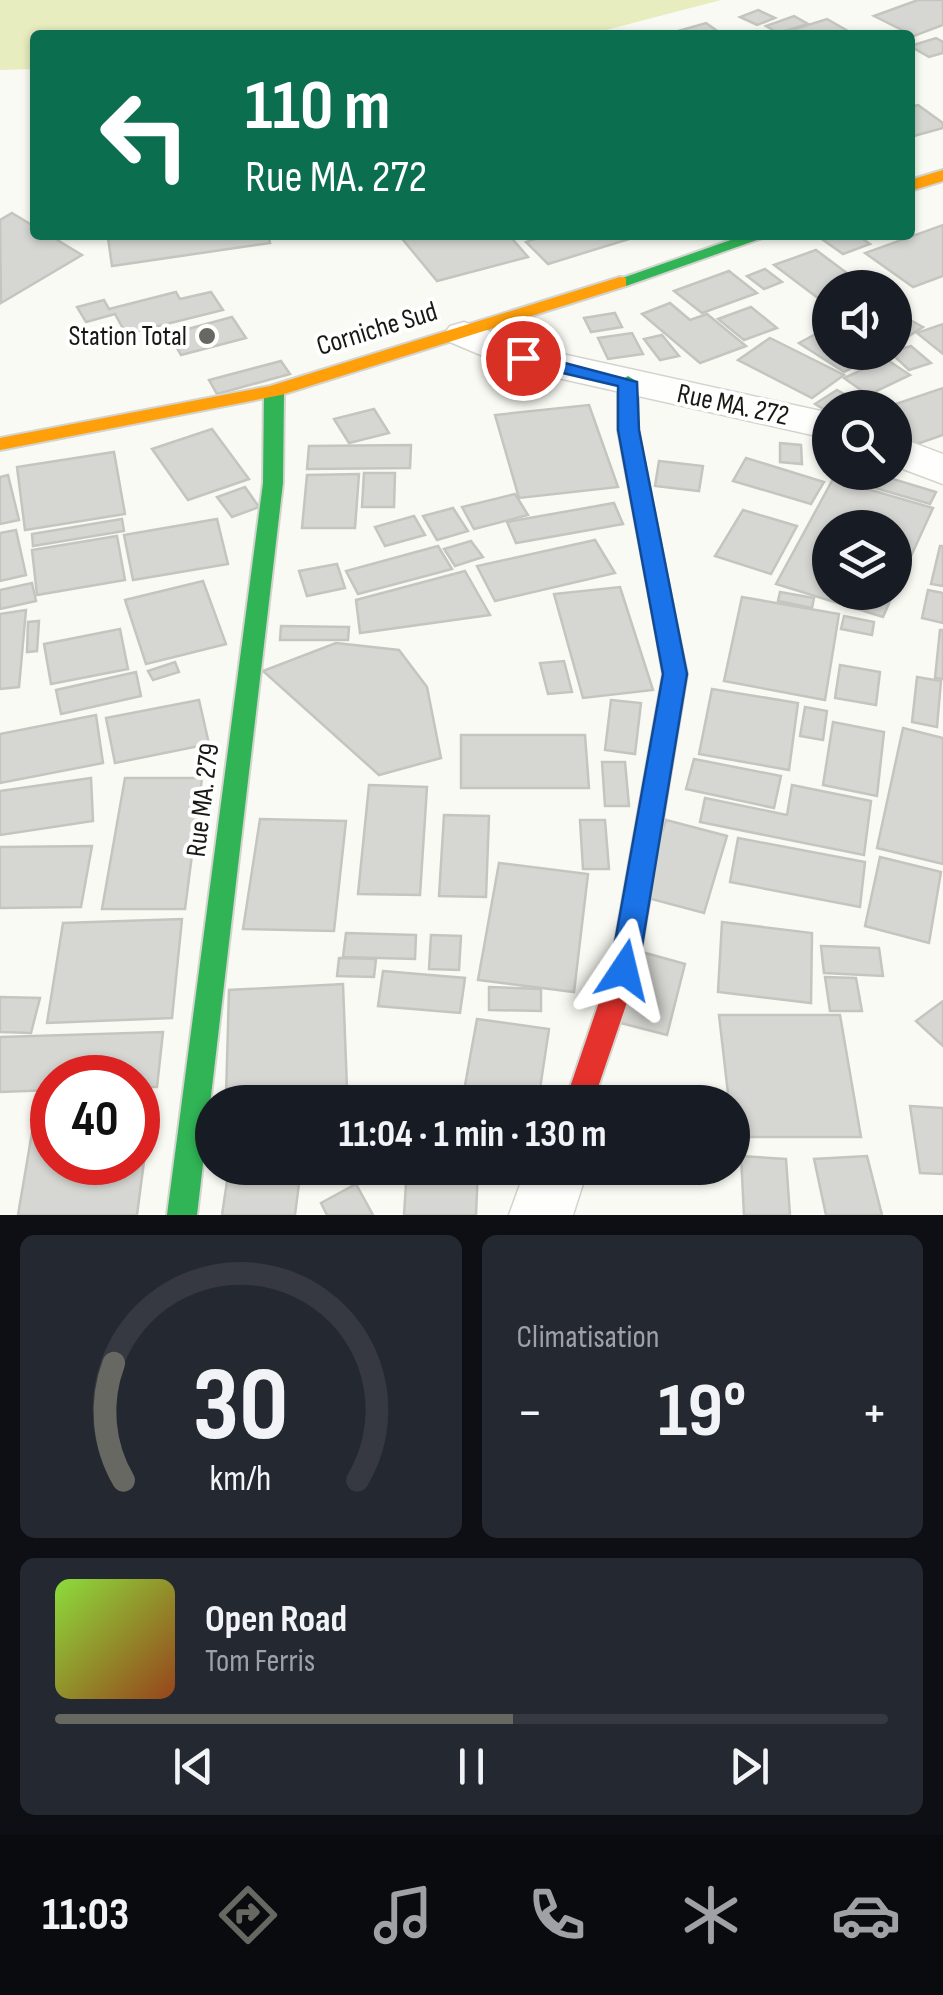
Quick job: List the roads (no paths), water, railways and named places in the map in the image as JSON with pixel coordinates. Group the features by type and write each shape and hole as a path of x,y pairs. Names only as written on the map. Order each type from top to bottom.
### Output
{"street":[{"path":"915,184 943,175"},
{"name":"Corniche Sud","path":"0,444 274,391 464,334 747,240"},
{"name":"Rue MA. 272","path":"464,334 523,358 812,422"},
{"path":"585,1085 624,970 675,674 628,430 628,382"},
{"name":"Rue MA. 279","path":"182,1215 273,483 274,391"},
{"path":"912,457 943,470"},
{"path":"541,1215 551,1185"}],"place":[{"name":"Station Total","path":"207,336"}]}
